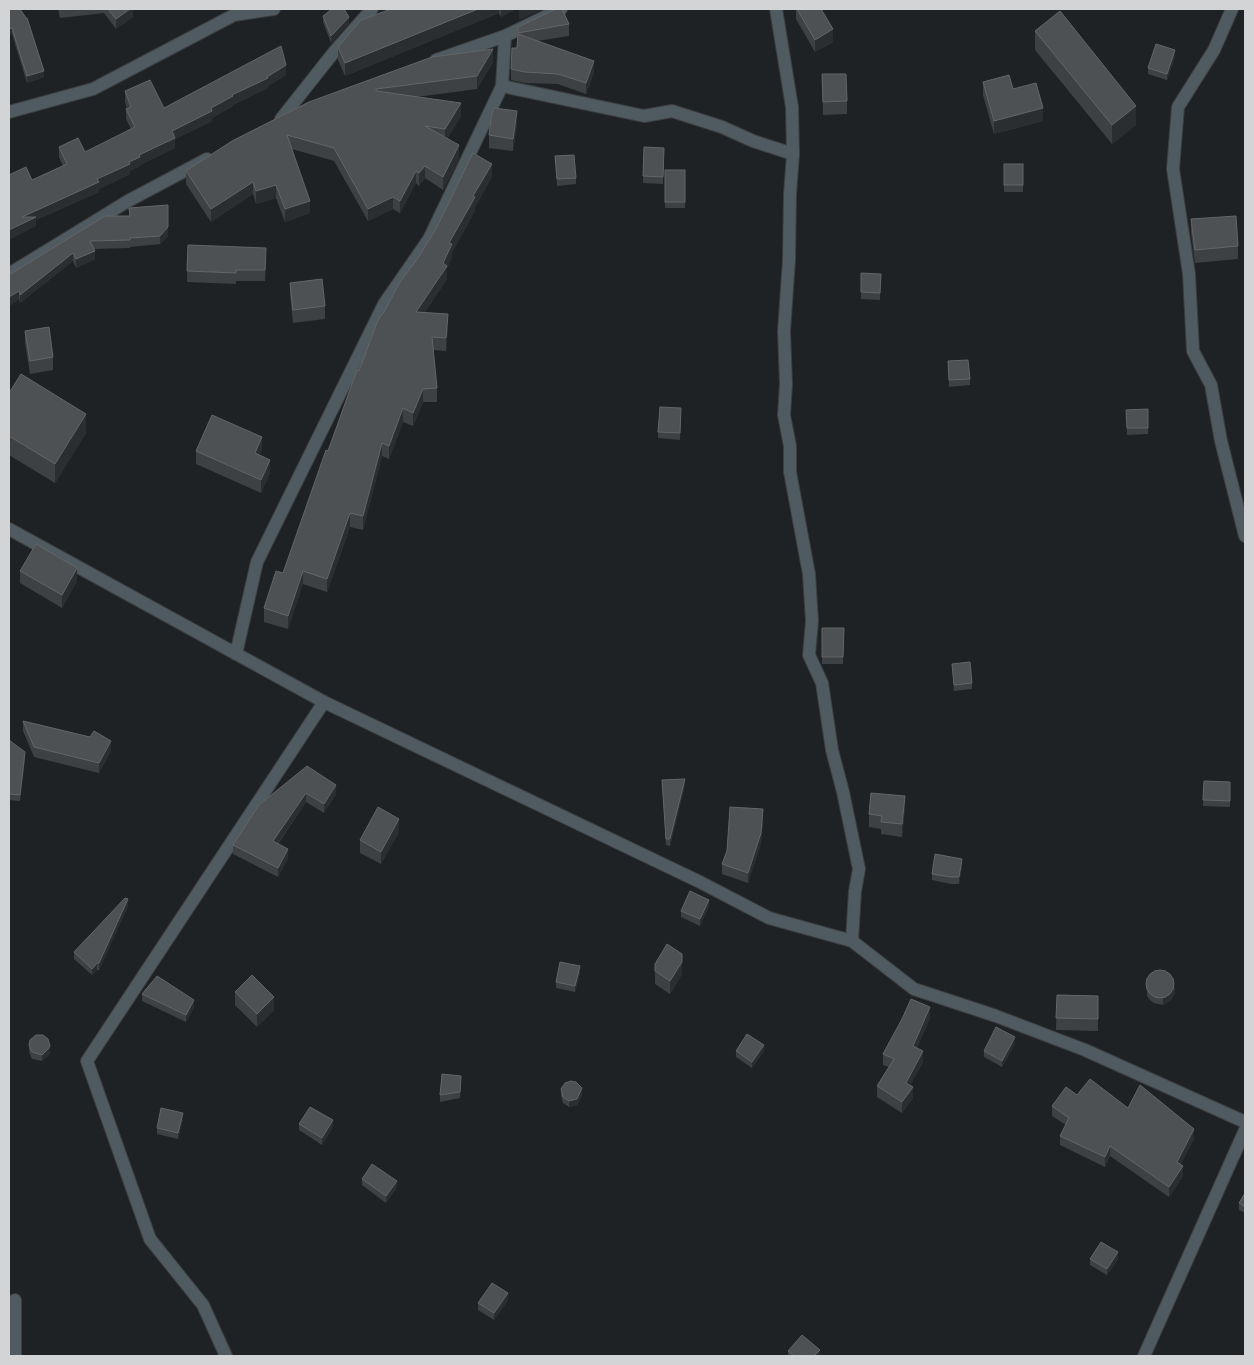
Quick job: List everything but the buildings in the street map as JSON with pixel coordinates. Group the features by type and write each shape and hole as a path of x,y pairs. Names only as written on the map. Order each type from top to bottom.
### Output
{"street":[{"path":"9,112 93,89 234,15 274,9"},
{"path":"310,106 277,121 372,9"},
{"path":"421,65 505,36 561,9"},
{"path":"776,9 792,107 793,154 784,331 786,384 784,415 790,446 790,472 809,574 812,621 809,655 822,682 832,750 859,869 855,891 852,941"},
{"path":"1232,9 1214,50 1178,107 1173,169 1189,274 1193,351 1211,385 1221,441 1245,536"},
{"path":"236,654 257,562 384,304 429,239 502,86 505,36"},
{"path":"502,86 644,116 672,111 722,127 753,141 793,154"},
{"path":"9,274 128,201 214,155"},
{"path":"9,529 324,702 700,882 769,918 852,941 914,988 996,1016 1085,1050 1245,1122"},
{"path":"226,1356 203,1305 150,1239 87,1061 324,702"},
{"path":"1144,1356 1245,1130"},
{"path":"15,1300 15,1356"}]}
